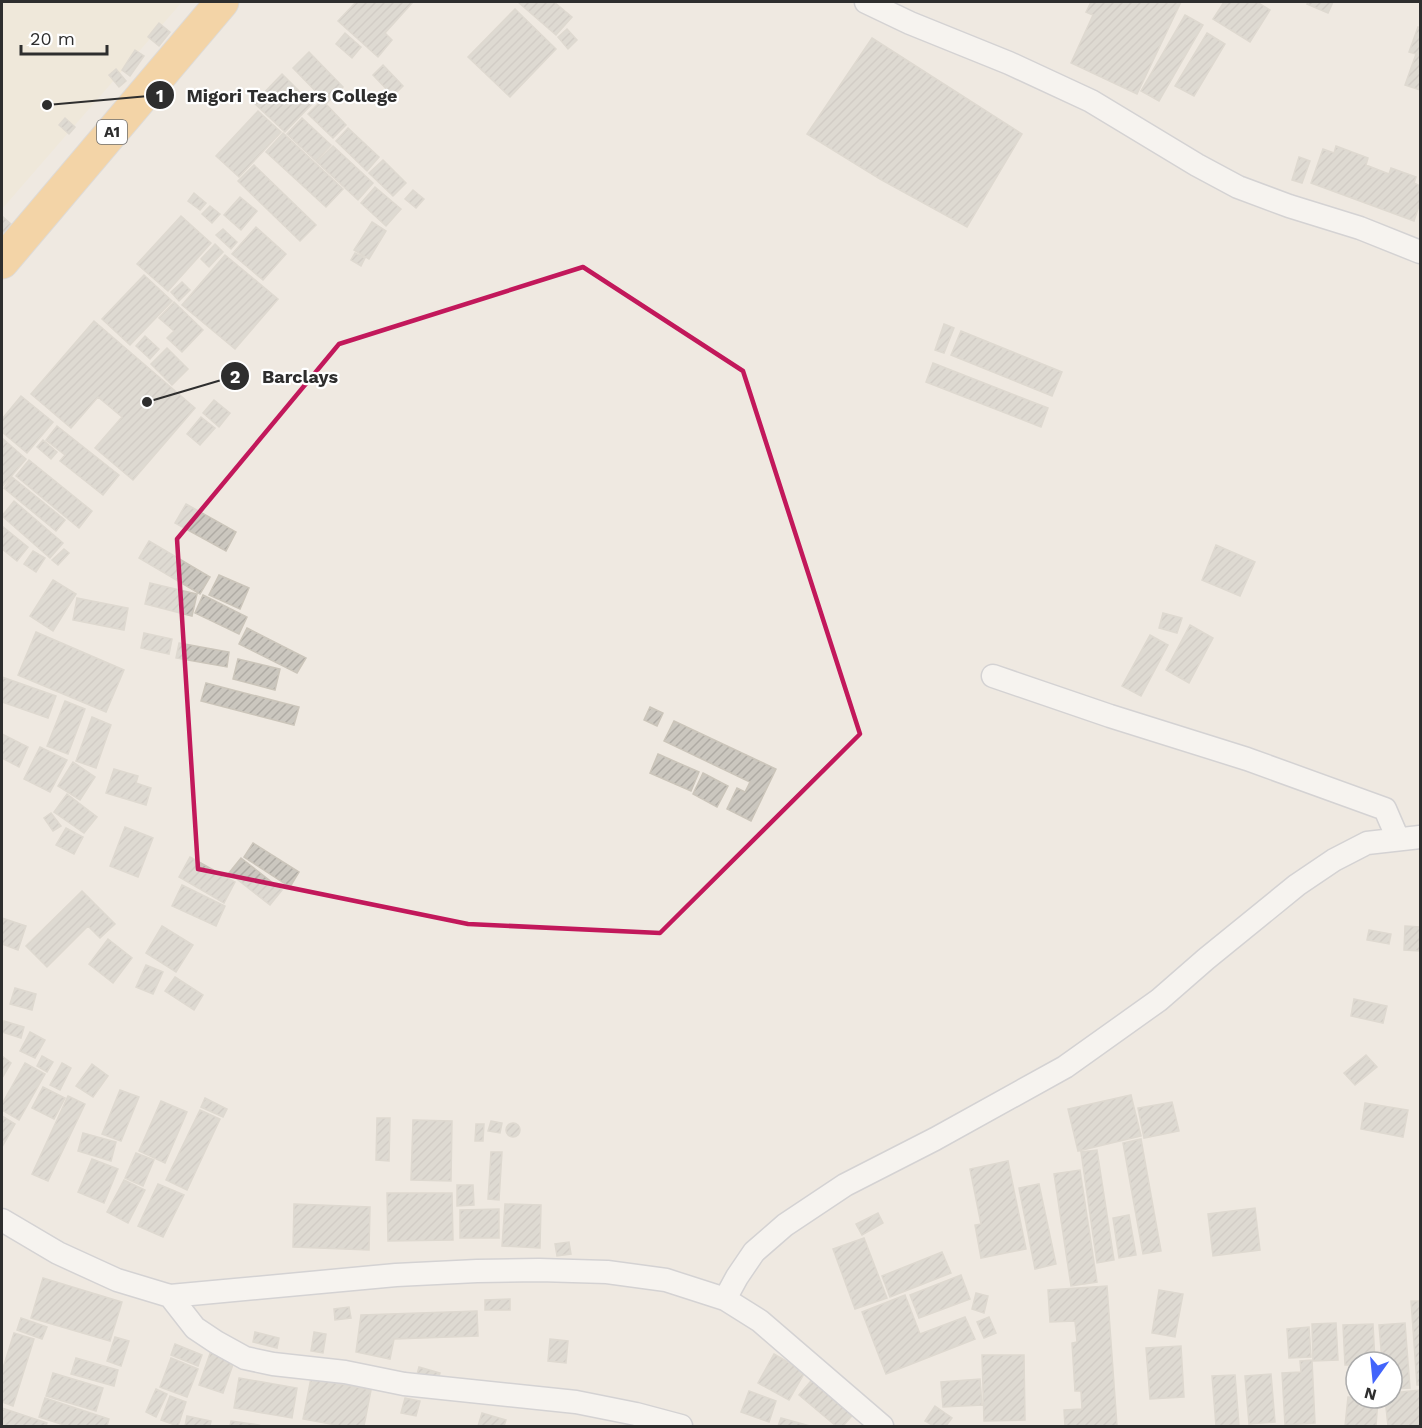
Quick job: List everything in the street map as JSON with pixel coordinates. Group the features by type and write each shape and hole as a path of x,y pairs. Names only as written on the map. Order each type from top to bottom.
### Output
{"highway":[{"name":"A1","path":"2,262 222,2"}],"street":[{"path":"866,2 1091,101 1238,187 1360,228 1420,252"},
{"path":"993,676 1247,759 1385,809 1409,838"},
{"path":"725,1299 754,1252 785,1225 845,1185 1065,1067 1159,1000 1297,885 1334,860 1367,843 1409,838"},
{"path":"2,1220 68,1258 117,1280 170,1296 396,1275 539,1270 608,1272 666,1280 725,1299 760,1321 882,1426"},
{"path":"170,1296 195,1328 245,1358 273,1364 345,1372 414,1385 576,1402 681,1426"}],"highlighted area":[{"path":"583,267 743,371 860,734 660,933 468,924 198,869 177,539 339,344"}],"shaded area":[{"path":"2,2 182,2 2,209"}],"building":[{"path":"356,2 413,2 385,33 392,40 378,57 338,21"},
{"path":"518,2 554,2 572,17 556,35"},
{"path":"1091,2 1181,2 1137,94 1071,63 1093,15 1086,12"},
{"path":"1224,2 1257,2 1270,10 1250,42 1213,19"},
{"path":"1308,2 1333,2 1328,13 1307,4"},
{"path":"515,9 556,49 510,97 468,57"},
{"path":"1185,15 1203,25 1159,101 1141,91"},
{"path":"159,23 170,32 159,46 148,37"},
{"path":"1418,27 1420,28 1420,90 1405,85 1416,54 1409,52"},
{"path":"567,29 577,40 568,49 558,37"},
{"path":"345,33 361,47 352,58 336,44"},
{"path":"1207,33 1225,44 1194,96 1175,86"},
{"path":"872,38 1022,134 967,227 880,179 807,134"},
{"path":"135,50 144,56 130,76 122,70"},
{"path":"309,52 343,87 327,103 293,68"},
{"path":"383,65 403,86 393,96 373,75"},
{"path":"116,69 126,81 119,87 109,75"},
{"path":"282,74 312,104 285,132 254,103"},
{"path":"322,100 346,125 333,138 308,114"},
{"path":"258,111 281,132 239,177 216,156"},
{"path":"65,118 75,127 69,134 59,125"},
{"path":"302,118 331,145 316,161 287,134"},
{"path":"348,128 379,157 367,171 336,141"},
{"path":"283,133 343,189 326,207 266,152"},
{"path":"333,146 373,183 358,200 317,162"},
{"path":"1336,146 1368,158 1366,165 1389,174 1391,168 1416,177 1414,183 1420,186 1420,203 1414,221 1311,183 1323,149 1334,153"},
{"path":"1299,157 1310,161 1302,183 1292,180"},
{"path":"383,160 406,183 393,196 369,173"},
{"path":"254,165 316,225 300,241 238,181"},
{"path":"375,187 401,209 386,226 361,203"},
{"path":"413,190 424,199 416,208 405,199"},
{"path":"194,193 206,203 200,210 188,201"},
{"path":"240,197 257,211 241,230 224,215"},
{"path":"210,206 220,214 212,223 202,214"},
{"path":"2,216 11,224 2,236"},
{"path":"181,216 211,243 168,291 137,264"},
{"path":"372,222 386,231 369,259 354,250"},
{"path":"256,227 286,254 263,280 232,254"},
{"path":"223,229 237,242 231,249 216,235"},
{"path":"215,244 223,252 209,267 201,259"},
{"path":"355,253 365,258 361,266 351,260"},
{"path":"225,255 278,299 235,349 182,305"},
{"path":"144,275 172,301 130,345 102,319"},
{"path":"182,282 190,290 179,301 171,292"},
{"path":"174,302 203,330 182,352 167,338 174,331 159,318"},
{"path":"94,321 195,408 133,480 95,448 122,417 98,397 71,428 31,394"},
{"path":"944,324 954,328 944,353 935,350"},
{"path":"961,331 1062,372 1052,396 951,355"},
{"path":"145,336 159,349 150,359 136,346"},
{"path":"167,348 188,369 172,385 151,364"},
{"path":"933,363 1048,408 1041,427 926,382"},
{"path":"21,396 53,422 27,453 2,432 2,419"},
{"path":"214,400 230,413 219,427 203,413"},
{"path":"201,417 215,428 200,445 187,434"},
{"path":"57,426 119,475 103,495 60,461 65,455 46,440"},
{"path":"2,438 26,459 2,487"},
{"path":"43,440 57,452 51,459 37,447"},
{"path":"29,460 92,511 79,528 16,476"},
{"path":"12,477 65,520 56,531 4,488"},
{"path":"14,501 63,543 50,558 2,516"},
{"path":"186,504 236,532 226,551 175,523"},
{"path":"2,526 28,547 17,561 2,549"},
{"path":"149,541 210,577 200,594 139,558"},
{"path":"1216,545 1255,562 1240,596 1202,580"},
{"path":"64,549 69,553 58,565 52,560"},
{"path":"33,551 45,558 36,572 24,564"},
{"path":"219,575 249,588 240,609 209,595"},
{"path":"53,580 76,594 53,631 30,616"},
{"path":"150,583 197,594 192,616 145,604"},
{"path":"203,595 247,617 239,634 195,613"},
{"path":"77,598 128,608 124,630 73,620"},
{"path":"1163,613 1182,618 1177,633 1159,628"},
{"path":"1190,625 1213,638 1189,683 1166,670"},
{"path":"247,628 306,658 297,673 239,644"},
{"path":"36,632 124,670 106,712 18,675"},
{"path":"144,633 172,639 169,654 141,648"},
{"path":"1150,635 1168,645 1141,696 1122,686"},
{"path":"179,643 229,652 227,667 176,658"},
{"path":"238,659 280,669 275,690 233,679"},
{"path":"2,677 56,696 48,718 2,702"},
{"path":"206,683 299,707 294,725 201,701"},
{"path":"65,701 85,709 68,754 47,746"},
{"path":"650,707 663,713 657,726 644,720"},
{"path":"92,717 111,725 96,768 76,761"},
{"path":"674,721 776,769 751,821 727,809 737,788 745,792 750,782 664,741"},
{"path":"2,734 28,747 19,767 2,758"},
{"path":"40,747 67,760 50,792 24,779"},
{"path":"658,754 699,772 691,791 650,773"},
{"path":"73,762 95,777 80,800 58,786"},
{"path":"114,769 138,776 136,783 151,788 146,805 106,793"},
{"path":"703,773 728,786 717,807 693,794"},
{"path":"67,794 97,817 84,833 54,812"},
{"path":"51,813 61,826 53,831 44,818"},
{"path":"125,827 153,838 138,877 110,866"},
{"path":"66,828 83,837 74,854 56,845"},
{"path":"253,843 299,872 290,887 244,857"},
{"path":"190,857 235,882 224,903 179,877"},
{"path":"241,858 282,890 270,905 229,873"},
{"path":"182,885 225,906 216,926 172,906"},
{"path":"82,891 115,924 100,938 88,926 47,967 26,946"},
{"path":"2,918 26,926 18,950 2,944"},
{"path":"162,926 193,945 176,972 146,953"},
{"path":"1405,926 1420,927 1420,951 1404,950"},
{"path":"1369,930 1391,934 1389,944 1367,940"},
{"path":"108,939 132,958 113,983 89,964"},
{"path":"146,965 163,972 153,994 136,987"},
{"path":"175,977 203,995 194,1010 165,991"},
{"path":"15,988 36,994 32,1010 10,1004"},
{"path":"1354,999 1387,1006 1383,1023 1351,1016"},
{"path":"4,1021 24,1027 21,1038 2,1032"},
{"path":"30,1032 45,1040 35,1058 20,1051"},
{"path":"1366,1055 1377,1067 1355,1085 1344,1073"},
{"path":"2,1056 11,1063 2,1078"},
{"path":"42,1056 53,1062 47,1072 37,1066"},
{"path":"25,1063 45,1074 19,1120 2,1110 2,1104"},
{"path":"62,1063 71,1068 60,1090 50,1085"},
{"path":"92,1064 108,1076 93,1097 76,1086"},
{"path":"43,1087 65,1098 54,1119 32,1108"},
{"path":"120,1090 139,1097 121,1141 102,1134"},
{"path":"1131,1095 1141,1136 1078,1151 1068,1109"},
{"path":"68,1096 85,1104 48,1181 32,1174"},
{"path":"205,1098 227,1109 223,1117 201,1107"},
{"path":"161,1101 187,1112 165,1163 139,1151"},
{"path":"1172,1102 1179,1131 1144,1138 1138,1108"},
{"path":"1365,1103 1408,1110 1403,1137 1361,1129"},
{"path":"200,1110 220,1119 187,1190 166,1180"},
{"path":"2,1116 15,1124 2,1147"},
{"path":"377,1118 390,1118 389,1161 376,1160"},
{"path":"413,1120 452,1121 451,1181 411,1180"},
{"path":"491,1121 502,1123 500,1133 488,1131"},
{"path":"513,1123 518,1125 520,1130 518,1135 513,1137 508,1135 506,1130 508,1125"},
{"path":"476,1124 484,1124 483,1141 475,1141"},
{"path":"83,1133 116,1142 111,1161 78,1151"},
{"path":"1141,1139 1161,1251 1143,1254 1123,1143"},
{"path":"1097,1150 1114,1260 1097,1263 1081,1152"},
{"path":"491,1152 502,1152 499,1200 488,1199"},
{"path":"136,1153 154,1160 143,1186 125,1178"},
{"path":"92,1159 118,1169 104,1203 78,1192"},
{"path":"1008,1161 1026,1249 981,1258 975,1225 981,1224 970,1169"},
{"path":"1080,1170 1097,1282 1071,1286 1054,1174"},
{"path":"124,1180 145,1190 128,1223 107,1212"},
{"path":"158,1184 184,1195 163,1237 138,1226"},
{"path":"1039,1184 1056,1264 1035,1269 1019,1188"},
{"path":"457,1185 473,1185 474,1205 457,1206"},
{"path":"387,1193 452,1193 453,1240 388,1241"},
{"path":"294,1204 370,1207 369,1250 293,1247"},
{"path":"505,1204 541,1205 540,1248 502,1246"},
{"path":"1255,1208 1260,1250 1213,1256 1208,1214"},
{"path":"499,1209 499,1238 460,1238 460,1210"},
{"path":"878,1213 883,1223 862,1235 856,1224"},
{"path":"1129,1215 1136,1255 1119,1258 1113,1218"},
{"path":"864,1238 887,1298 855,1309 833,1249"},
{"path":"569,1242 571,1254 557,1256 555,1244"},
{"path":"942,1252 951,1273 890,1297 882,1276"},
{"path":"961,1275 970,1299 919,1318 910,1295"},
{"path":"43,1278 122,1302 110,1341 31,1318"},
{"path":"1107,1286 1117,1426 1065,1426 1064,1410 1082,1409 1081,1391 1075,1391 1072,1343 1077,1342 1075,1321 1050,1322 1048,1290"},
{"path":"1159,1290 1183,1294 1175,1337 1152,1333"},
{"path":"976,1293 988,1296 984,1313 972,1309"},
{"path":"905,1295 920,1334 965,1317 975,1339 886,1374 862,1312"},
{"path":"510,1299 510,1310 485,1310 485,1300"},
{"path":"1411,1301 1420,1301 1420,1385 1417,1385"},
{"path":"349,1307 351,1318 335,1320 334,1309"},
{"path":"477,1311 478,1336 394,1339 390,1359 356,1352 361,1315"},
{"path":"989,1317 996,1333 984,1338 977,1322"},
{"path":"21,1318 47,1327 42,1339 17,1330"},
{"path":"1336,1323 1338,1360 1313,1361 1312,1324"},
{"path":"1405,1323 1410,1388 1404,1388 1404,1350 1381,1350 1379,1325"},
{"path":"1373,1324 1374,1350 1344,1350 1343,1325"},
{"path":"1309,1327 1311,1357 1289,1358 1287,1329"},
{"path":"255,1332 279,1338 277,1348 253,1342"},
{"path":"314,1332 326,1334 323,1353 311,1351"},
{"path":"14,1333 34,1339 13,1406 2,1402 2,1371"},
{"path":"115,1337 129,1341 121,1366 107,1361"},
{"path":"550,1339 568,1341 566,1363 548,1361"},
{"path":"175,1344 202,1355 198,1366 171,1355"},
{"path":"213,1345 237,1353 223,1393 199,1385"},
{"path":"1181,1346 1184,1397 1150,1399 1146,1348"},
{"path":"774,1354 805,1372 789,1400 758,1383"},
{"path":"982,1355 1024,1355 1025,1420 984,1421"},
{"path":"76,1358 118,1370 114,1386 71,1374"},
{"path":"171,1358 198,1369 187,1397 160,1387"},
{"path":"1312,1360 1315,1423 1285,1425 1282,1373 1301,1372 1300,1361"},
{"path":"419,1367 440,1373 437,1384 416,1378"},
{"path":"53,1373 103,1388 96,1411 46,1396"},
{"path":"1271,1374 1275,1422 1249,1424 1245,1376"},
{"path":"816,1375 857,1410 843,1426 836,1426 799,1395"},
{"path":"1235,1375 1239,1425 1216,1426 1212,1376"},
{"path":"239,1378 297,1388 292,1418 234,1408"},
{"path":"311,1378 371,1390 364,1426 341,1426 303,1419"},
{"path":"980,1379 982,1405 943,1407 941,1382"},
{"path":"156,1389 167,1394 156,1417 146,1412"},
{"path":"1420,1390 1420,1426 1388,1426 1386,1410 1404,1410 1404,1392"},
{"path":"749,1391 776,1401 769,1422 741,1412"},
{"path":"170,1396 186,1402 178,1426 161,1420"},
{"path":"45,1398 109,1419 107,1426 67,1426 39,1417"},
{"path":"405,1398 420,1401 416,1416 401,1413"},
{"path":"935,1406 952,1418 946,1426 934,1426 925,1421"},
{"path":"2,1408 47,1423 46,1426 2,1426"},
{"path":"1347,1410 1377,1410 1376,1426 1345,1426"},
{"path":"482,1413 506,1420 504,1426 478,1426"},
{"path":"187,1416 211,1421 210,1426 185,1426"},
{"path":"781,1418 810,1426 778,1426"},
{"path":"231,1421 259,1425 230,1426"}],"place":[{"name":"Migori Teachers College","path":"47,105"},
{"name":"Barclays","path":"147,402"}]}
